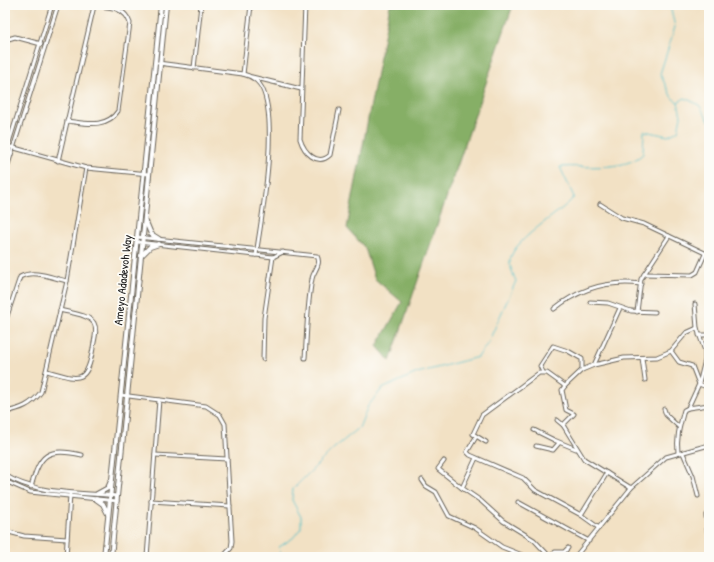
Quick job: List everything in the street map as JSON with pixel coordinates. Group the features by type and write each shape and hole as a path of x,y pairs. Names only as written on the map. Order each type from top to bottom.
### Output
{"street":[{"path":"5,155 52,5"},
{"path":"5,174 58,5"},
{"path":"66,121 98,124 113,118 118,111 130,23 128,16 118,9 88,5"},
{"name":"Ameyo Adadevoh Way","path":"104,557 161,5"},
{"name":"Ameyo Adadevoh Way","path":"111,557 166,5"},
{"path":"194,68 200,5"},
{"path":"242,74 251,5"},
{"path":"305,5 300,140 308,155 314,158 324,159 330,155 339,110"},
{"path":"58,161 66,121 94,6"},
{"path":"5,40 15,37 45,45"},
{"path":"155,63 242,74 301,89"},
{"path":"250,76 262,87 266,99 268,131 267,172 256,255"},
{"path":"8,146 86,168 149,174"},
{"path":"5,412 23,408 35,400 42,392 67,281 86,168"},
{"path":"600,204 622,218 644,224 707,254 697,272 692,275 644,274"},
{"path":"145,219 151,234 159,242"},
{"path":"636,312 640,284 644,274 669,236"},
{"path":"137,239 273,257 285,251"},
{"path":"141,256 150,247 159,242 314,254 319,259 318,266 312,277 308,311 306,358"},
{"path":"263,360 264,318 273,257"},
{"path":"5,322 20,277 29,273 67,281"},
{"path":"554,309 568,298 585,289 624,282 640,284"},
{"path":"590,302 608,303 636,312 655,312"},
{"path":"688,408 699,384 706,355 697,328 695,304"},
{"path":"594,365 620,308"},
{"path":"47,371 78,378 85,374 90,364 96,329 94,323 85,317 60,310"},
{"path":"563,425 574,414 566,410 562,390 582,370 594,365 624,358 657,357 671,351 686,332 697,328"},
{"path":"699,335 709,335"},
{"path":"565,386 543,372 540,366 553,346 568,351 582,359 582,370"},
{"path":"671,351 678,362 692,366 699,384 709,388"},
{"path":"642,358 645,380"},
{"path":"486,442 473,434 482,415 509,394 543,372"},
{"path":"121,395 206,406 220,415 225,424 232,541 231,548 223,557"},
{"path":"147,557 159,400"},
{"path":"678,454 679,427 684,410 709,404"},
{"path":"664,409 666,415 679,427"},
{"path":"557,420 563,425 584,459 631,488"},
{"path":"534,430 577,449"},
{"path":"476,437 467,452 493,466 500,466 509,473 523,478 535,490 581,515 599,528"},
{"path":"536,446 553,450 559,442"},
{"path":"575,557 631,488 666,456 709,446"},
{"path":"31,487 36,468 44,457 52,453 63,451 82,455"},
{"path":"683,453 693,476 698,496"},
{"path":"155,455 227,459"},
{"path":"462,488 476,458"},
{"path":"444,460 438,469 481,501 503,521 534,540 550,557 555,552 564,552 568,548"},
{"path":"581,515 607,473"},
{"path":"5,475 31,487 117,496"},
{"path":"97,494 108,488 112,476"},
{"path":"422,480 426,486 436,492 449,516 475,528 502,547 527,557"},
{"path":"5,481 30,492 117,501"},
{"path":"66,557 70,492"},
{"path":"96,499 103,504 109,515"},
{"path":"151,501 230,506"},
{"path":"518,502 589,541"},
{"path":"709,515 706,515 709,551"},
{"path":"5,531 24,536 67,539"}],"green space":[{"path":"390,5 513,5 390,361 377,346 402,302 375,279 365,248 347,228"}],"waterway":[{"path":"670,5 675,27 660,74 672,98 678,102"},
{"path":"281,557 279,547 293,538 301,528 301,517 292,500 293,489 333,449 359,428 368,406 382,389 417,373 478,357 488,343 516,281 510,264 511,255 526,237 568,204 574,197 560,167 615,165 635,160 643,154 644,131 668,136 678,131 681,116 678,102 685,98 699,105 709,121"}]}
